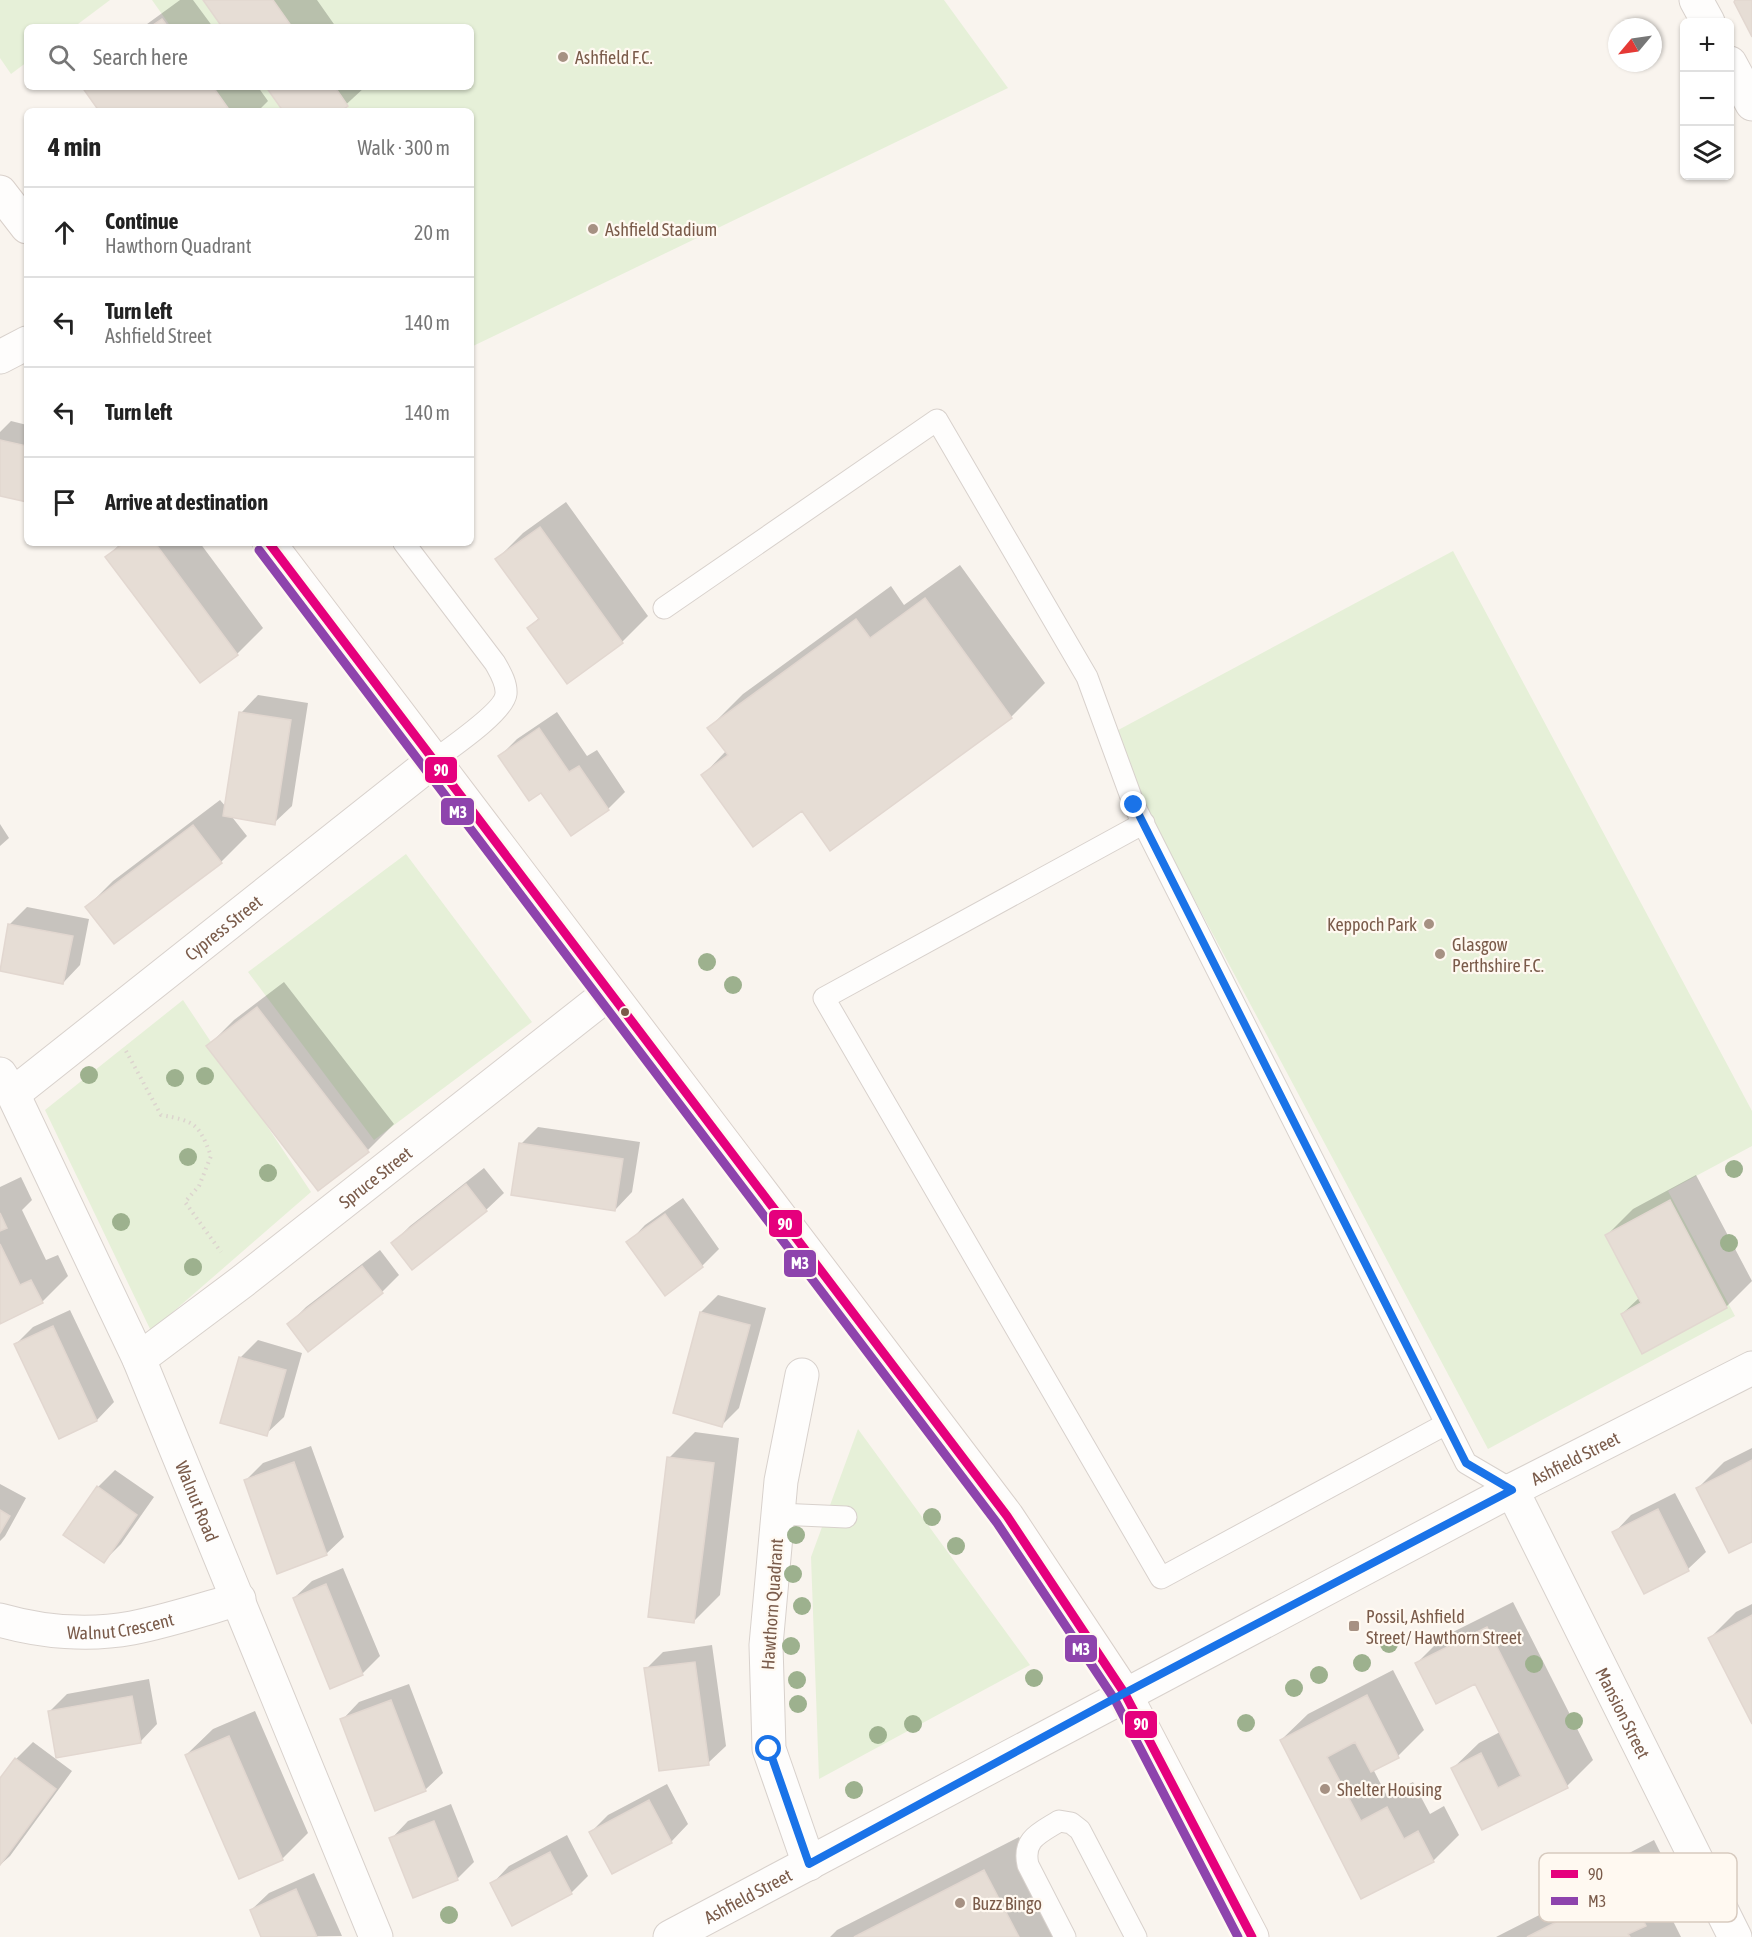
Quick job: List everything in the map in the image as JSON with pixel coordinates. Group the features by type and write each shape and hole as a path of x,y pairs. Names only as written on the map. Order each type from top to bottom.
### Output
{"street":[{"path":"1696,0 1706,18"},
{"path":"1734,70 1752,104"},
{"path":"0,192 24,223"},
{"path":"0,357 24,345"},
{"path":"280,547 433,761 1007,1516 1125,1694 1252,1937"},
{"name":"Cypress Street","path":"6,1084 108,1018 433,761"},
{"name":"Spruce Street","path":"139,1359 243,1281 609,993"},
{"name":"Walnut Road","path":"6,1084 139,1359 376,1937"},
{"name":"Ashfield Street","path":"670,1937 1512,1490 1752,1368"},
{"name":"Hawthorn Quadrant","path":"802,1375 781,1481 766,1646 769,1749 809,1864"},
{"name":"Mansion Street","path":"1512,1490 1692,1853"},
{"name":"Walnut Crescent","path":"0,1620 21,1627 80,1633 131,1628 239,1599"},
{"name":"Mansion Street","path":"1727,1922 1734,1937"}],"lane":[{"path":"664,608 937,420 1087,677 1134,805 1466,1463 1512,1490"},
{"path":"406,546 495,663 506,686 506,696 499,708 433,761"},
{"path":"1144,824 824,998 1161,1578 1446,1424"},
{"path":"778,1514 846,1516"},
{"path":"1065,1937 1028,1865 1025,1852 1038,1834 1059,1821 1071,1823 1080,1830 1136,1937"}],"path":[{"path":"108,1018 161,1115 184,1119 201,1131 211,1156 199,1186 185,1202 243,1281"}],"green space":[{"path":"0,0 110,0 78,24 24,24 24,64 11,74 0,58"},
{"name":"Ashfield Stadium","path":"152,0 944,0 1008,88 474,346 474,108 229,108 216,90 474,90 474,24 169,24"},
{"name":"Keppoch Park","path":"1453,551 1752,1111 1752,1146 1668,1191 1735,1316 1488,1449 1107,736"},
{"path":"406,854 532,1022 374,1140 248,972"},
{"path":"183,1000 311,1192 151,1331 45,1110"},
{"path":"858,1429 1030,1665 819,1779 811,1557"}],"building":[{"path":"203,0 273,0 290,24 220,24"},
{"path":"1735,0 1752,0 1752,37 1734,2"},
{"path":"162,19 166,24 154,24"},
{"path":"84,90 215,90 228,108 97,108"},
{"path":"268,90 337,90 348,106 345,108 281,108"},
{"path":"0,440 24,445 24,501 0,496"},
{"path":"540,527 623,643 567,684 527,628 539,619 495,559"},
{"path":"120,546 157,546 238,655 200,683 105,557"},
{"path":"925,598 1012,718 830,851 802,811 753,847 701,775 728,755 707,728 856,619 870,638"},
{"path":"239,712 291,720 275,825 223,816"},
{"path":"539,728 569,772 579,766 609,810 571,836 541,793 529,801 498,756"},
{"path":"193,825 222,863 114,944 85,907"},
{"path":"8,924 73,936 63,984 0,971"},
{"path":"257,1007 369,1152 318,1191 206,1046"},
{"path":"519,1143 623,1159 615,1211 511,1195"},
{"path":"466,1184 487,1211 412,1270 391,1243"},
{"path":"1670,1200 1727,1308 1642,1354 1621,1314 1641,1303 1605,1235"},
{"path":"0,1213 7,1228 0,1231"},
{"path":"665,1214 703,1267 665,1296 626,1242"},
{"path":"0,1244 20,1285 31,1280 43,1303 0,1324"},
{"path":"362,1266 383,1293 308,1352 287,1324"},
{"path":"700,1312 750,1325 722,1427 673,1413"},
{"path":"53,1326 97,1421 59,1439 14,1344"},
{"path":"239,1357 286,1370 267,1436 220,1423"},
{"path":"667,1457 714,1463 694,1623 648,1617"},
{"path":"1752,1460 1752,1542 1729,1553 1696,1488"},
{"path":"294,1462 327,1555 277,1574 244,1480"},
{"path":"97,1486 137,1515 104,1563 63,1535"},
{"path":"1658,1509 1689,1571 1644,1594 1612,1532"},
{"path":"0,1510 10,1516 0,1533"},
{"path":"326,1584 363,1675 330,1689 293,1598"},
{"path":"1752,1615 1752,1724 1708,1638"},
{"name":"Shelter Housing","path":"1487,1627 1568,1788 1482,1830 1451,1768 1481,1753 1498,1788 1521,1776 1475,1684 1436,1704 1415,1663"},
{"path":"695,1662 709,1765 659,1771 644,1668"},
{"name":"Shelter Housing","path":"1367,1695 1399,1758 1371,1772 1355,1742 1327,1757 1361,1821 1387,1807 1404,1839 1418,1831 1434,1862 1361,1899 1280,1740"},
{"path":"132,1696 141,1743 56,1758 48,1711"},
{"path":"391,1700 426,1791 375,1811 340,1719"},
{"path":"229,1736 283,1860 239,1879 185,1755"},
{"path":"15,1758 56,1789 0,1865 0,1778"},
{"path":"649,1800 672,1843 612,1874 589,1832"},
{"path":"434,1821 458,1880 413,1898 389,1838"},
{"path":"550,1852 572,1894 512,1926 490,1883"},
{"name":"Buzz Bingo","path":"984,1870 1019,1937 854,1937"},
{"path":"296,1889 317,1937 261,1937 250,1910"},
{"path":"1556,1922 1644,1922 1646,1926 1628,1934 1630,1937 1527,1937"}],"transit line":[{"name":"90","path":"271,546 1007,1516 1125,1694 1252,1937"},
{"name":"M3","path":"259,550 997,1523 1115,1700 1238,1937"}],"place":[{"name":"Ashfield F.C.","path":"563,57"},
{"name":"Ashfield Stadium","path":"593,229"},
{"name":"Keppoch Park","path":"1429,924"},
{"name":"Glasgow Perthshire F.C.","path":"1440,954"},
{"name":"Possil, Ashfield Street/ Hawthorn Street","path":"1354,1626"},
{"name":"Shelter Housing","path":"1325,1789"},
{"name":"Buzz Bingo","path":"960,1903"}],"route":[{"path":"769,1749 809,1864 1119,1696 1512,1490 1466,1463 1134,805"}]}
